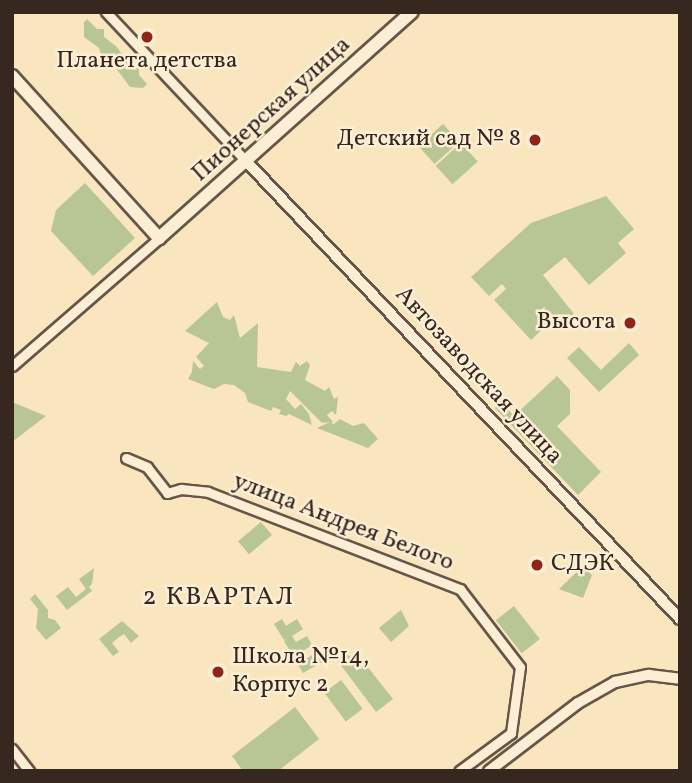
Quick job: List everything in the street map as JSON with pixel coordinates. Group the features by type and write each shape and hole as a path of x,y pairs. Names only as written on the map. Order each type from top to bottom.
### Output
{"main road":[{"name":"Пионерская улица","path":"159,239 412,12"},
{"path":"12,76 159,239"}],"street":[{"path":"106,12 246,161"},
{"name":"Автозаводская улица","path":"246,161 680,619"},
{"path":"12,366 159,239"},
{"name":"улица Андрея Белого","path":"126,458 148,467 167,493 181,489 208,492 460,589 520,667 511,733 459,771"},
{"path":"489,771 578,703 615,682 649,676 680,679"},
{"path":"12,749 29,771"}],"green space":[{"path":"87,19 97,29 104,29 104,37 117,47 131,68 139,68 139,75 147,84 143,88 130,87 115,67 102,57 99,48 84,37 84,22"},
{"path":"443,124 459,142 435,164 418,146"},
{"path":"461,143 478,162 452,184 436,166"},
{"path":"85,183 135,238 93,276 51,231 56,210"},
{"path":"606,196 634,229 618,243 626,253 589,285 565,257 543,275 574,314 554,331 548,324 531,340 494,300 506,289 502,284 489,296 471,277 531,223"},
{"path":"217,302 223,317 230,320 234,315 240,338 258,323 257,367 291,372 296,362 300,366 307,361 310,365 305,380 325,391 329,387 334,399 338,397 336,415 332,411 327,415 333,422 331,423 334,424 340,419 353,426 364,423 378,439 368,448 317,428 330,422 322,423 290,391 286,399 295,409 301,404 309,414 312,425 289,414 279,414 281,410 273,407 271,411 248,402 245,393 234,385 224,384 214,389 188,379 193,361 200,369 204,366 196,357 209,343 185,331"},
{"path":"629,343 639,355 599,392 567,358 579,347 601,370"},
{"path":"557,376 570,390 570,414 557,426 601,472 578,495 495,408 501,402 514,416"},
{"path":"12,402 46,416 12,442"},
{"path":"261,522 272,535 249,554 238,541"},
{"path":"583,566 592,575 583,598 559,589"},
{"path":"94,568 92,584 89,587 92,591 67,610 56,596 68,587 76,597 86,589 79,579"},
{"path":"35,594 48,610 48,618 55,620 61,628 46,640 36,628 38,609 30,599"},
{"path":"514,606 540,639 522,653 496,620"},
{"path":"401,610 409,626 391,642 379,628"},
{"path":"282,619 286,626 297,619 303,629 292,636 296,642 307,636 312,645 300,653 306,659 317,652 322,662 303,673 284,641 287,639 284,640 274,624"},
{"path":"122,621 139,636 131,643 124,634 119,637 112,643 119,652 113,656 99,639"},
{"path":"339,652 363,661 393,699 376,712 334,656"},
{"path":"341,680 363,709 346,721 324,693"},
{"path":"295,707 319,739 278,771 243,771 232,756"}],"place":[{"name":"Планета детства","path":"147,37"},
{"name":"Детский сад № 8","path":"535,140"},
{"name":"Высота","path":"630,323"},
{"name":"СДЭК","path":"537,565"},
{"name":"Школа №14, Корпус 2","path":"218,672"}],"district":[{"name":"2 КВАРТАЛ","path":"219,598"}]}
